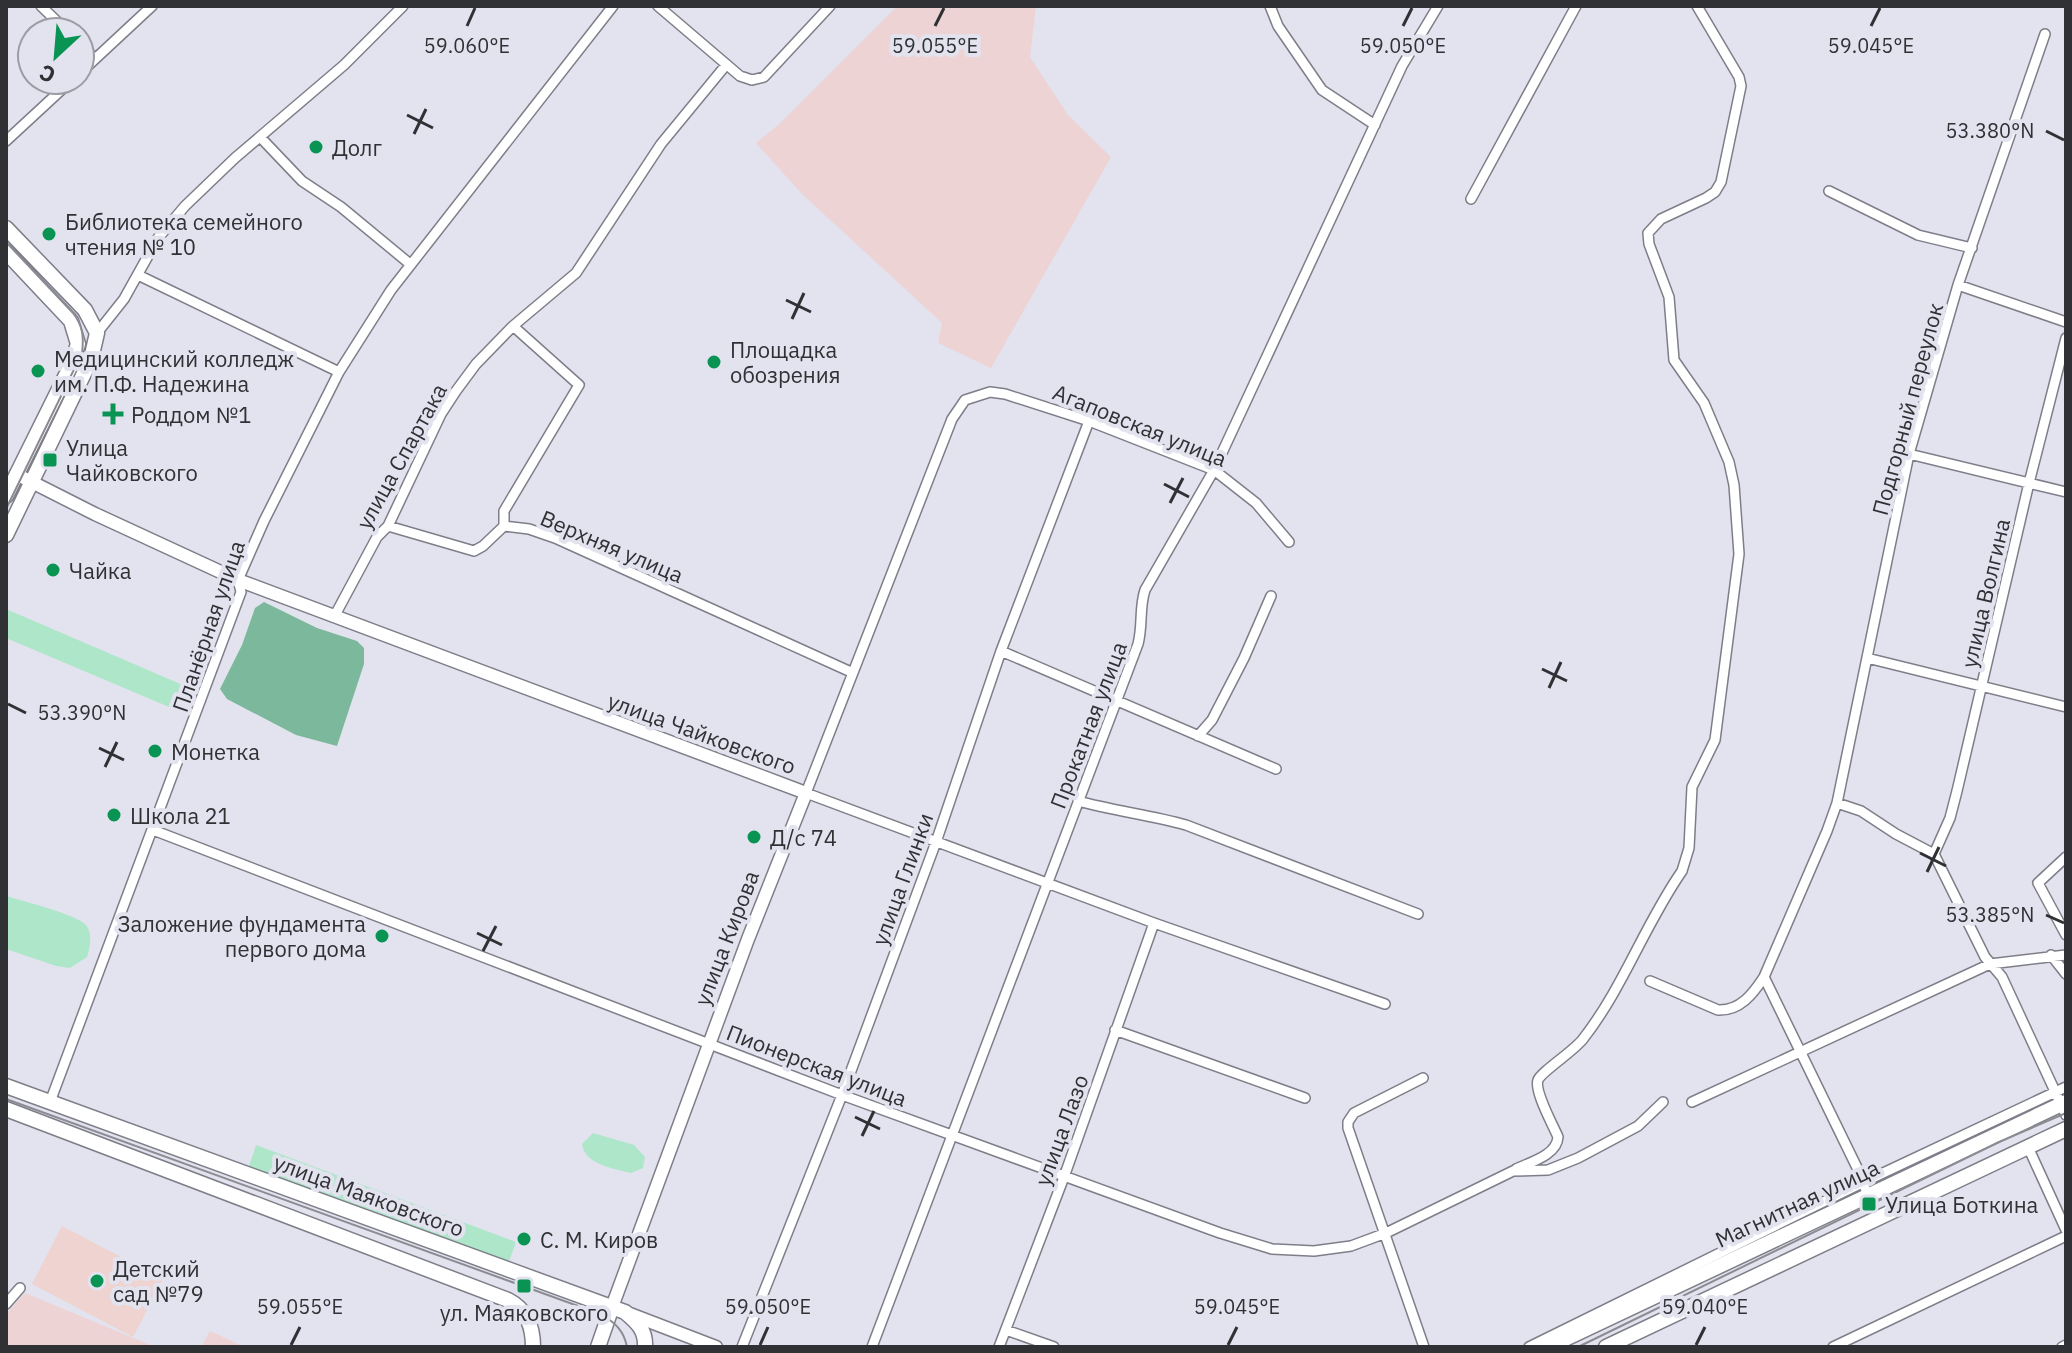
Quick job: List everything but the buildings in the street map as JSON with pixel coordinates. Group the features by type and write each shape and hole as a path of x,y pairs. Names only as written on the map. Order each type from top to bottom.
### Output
{"main road":[{"path":"6,228 85,310 97,333 91,359 6,535"},
{"path":"6,252 71,321 78,344 71,365 6,496"},
{"name":"улица Чайковского","path":"16,474 238,580 806,793"},
{"name":"улица Кирова","path":"619,1309 711,1043 806,793"},
{"name":"улица Маяковского","path":"6,1086 716,1347"},
{"name":"Магнитная улица","path":"1548,1347 1865,1189 2062,1103"},
{"path":"6,1109 508,1300 525,1314 532,1328 533,1347"},
{"path":"1606,1347 2066,1129"},
{"path":"598,1347 619,1309 640,1325 645,1334 645,1347"}],"street":[{"path":"96,58 152,6"},
{"path":"97,333 112,316 158,238 185,206 235,158 344,65 403,6"},
{"name":"Планёрная улица","path":"50,1102 241,592 238,580 339,372 410,264 613,6"},
{"path":"658,6 726,65 740,76 752,80 764,77 830,6"},
{"path":"1270,6 1278,26 1322,90 1375,125"},
{"name":"Прокатная улица","path":"872,1347 1117,700 1140,635 1140,609 1145,590 1214,470 1402,66 1438,6"},
{"path":"1471,199 1576,6"},
{"name":"Пионерская улица","path":"153,830 842,1095 1220,1233 1272,1249 1351,1246 1386,1233 1551,1151 1557,1145 1558,1137 1538,1092 1538,1082 1543,1073 1569,1055 1594,1025 1682,871 1689,848 1692,787 1715,740 1739,554 1734,485 1729,462 1704,403 1674,360 1669,297 1648,239 1651,228 1661,219 1715,192 1725,171 1741,86 1739,77 1697,6"},
{"name":"Подгорный переулок","path":"1650,981 1710,1009 1726,1011 1752,994 1764,977 1827,831 1837,803 1909,454 1958,285 2045,34"},
{"name":"улица Спартака","path":"334,617 377,537 388,526 441,414 476,364 513,326 576,273 661,144 726,65"},
{"path":"6,141 55,96"},
{"path":"261,138 302,181 341,207 410,264"},
{"path":"1829,191 1918,235 1972,248"},
{"path":"138,275 339,372"},
{"path":"1958,285 2066,322"},
{"name":"Верхняя улица","path":"513,326 579,385 504,511 504,526 529,529 555,538 851,672"},
{"name":"улица Волгина","path":"1934,854 1950,818 2066,338"},
{"name":"Агаповская улица","path":"957,409 977,394 1000,392 1089,421 1214,470 1256,503 1289,542"},
{"name":"улица Кирова","path":"806,793 851,672 957,409"},
{"name":"улица Глинки","path":"742,1347 842,1095 936,842 1001,651 1089,421"},
{"path":"1909,454 2066,492"},
{"path":"388,526 474,551 504,526"},
{"path":"1198,736 1212,720 1271,596"},
{"path":"1001,651 1276,769"},
{"path":"1867,658 2066,707"},
{"name":"улица Чайковского","path":"806,793 1154,923 1385,1004"},
{"path":"1078,801 1186,825 1418,914"},
{"path":"1837,803 1861,811 1934,854 1990,964 2002,977 2062,1103"},
{"path":"2066,857 2038,883 2066,935"},
{"name":"улица Лазо","path":"999,1347 1064,1177 1154,923"},
{"path":"2051,955 2066,974"},
{"path":"1692,1102 1990,964 2066,955"},
{"path":"1529,1347 1865,1189 1764,977"},
{"path":"1115,1030 1305,1098"},
{"path":"1423,1078 1354,1113 1348,1122 1350,1136 1424,1347"},
{"path":"2062,1103 2066,1087"},
{"path":"1513,1171 1548,1170 1578,1158 1638,1126 1663,1102"},
{"path":"1833,1347 2066,1233 2028,1147"},
{"path":"6,1304 20,1288"},
{"path":"1006,1330 1054,1347"}],"shaded area":[{"path":"897,6 1036,6 1030,57 1068,115 1111,157 991,368 938,343 942,323 802,194 756,143 778,125"},
{"name":"Детский сад №79","path":"62,1226 163,1279 133,1337 32,1284"},
{"path":"25,1293 155,1347 6,1347 6,1314"},
{"path":"210,1331 244,1347 201,1347"}],"green space":[{"path":"264,602 317,628 357,641 364,648 364,664 337,746 296,735 227,699 220,689 242,645 255,608"},
{"path":"6,609 199,692 188,715 6,638"},
{"path":"6,896 61,912 86,925 90,937 87,957 70,968 6,949"},
{"path":"593,1133 634,1145 645,1157 643,1168 631,1173 594,1161 584,1151 582,1144"},
{"path":"256,1145 516,1242 507,1267 248,1169"}],"tram line":[{"path":"6,242 73,313 81,327 83,342 82,353 6,509"},
{"path":"6,1099 603,1315 619,1328 627,1347"},
{"path":"1578,1347 1999,1142 2066,1113"}],"place":[{"name":"Долг","path":"316,147"},
{"name":"Библиотека семейного чтения № 10","path":"49,234"},
{"name":"Площадка обозрения","path":"714,362"},
{"name":"Медицинский колледж им. П.Ф. Надежина","path":"38,371"},
{"name":"Роддом №1","path":"113,414"},
{"name":"Улица Чайковского","path":"50,460"},
{"name":"Чайка","path":"53,570"},
{"name":"Монетка","path":"155,751"},
{"name":"Школа 21","path":"114,815"},
{"name":"Д/с 74","path":"754,837"},
{"name":"Заложение фундамента первого дома","path":"382,936"},
{"name":"Улица Боткина","path":"1869,1204"},
{"name":"С. М. Киров","path":"524,1239"},
{"name":"Детский сад №79","path":"97,1281"},
{"name":"ул. Маяковского","path":"524,1286"}]}
